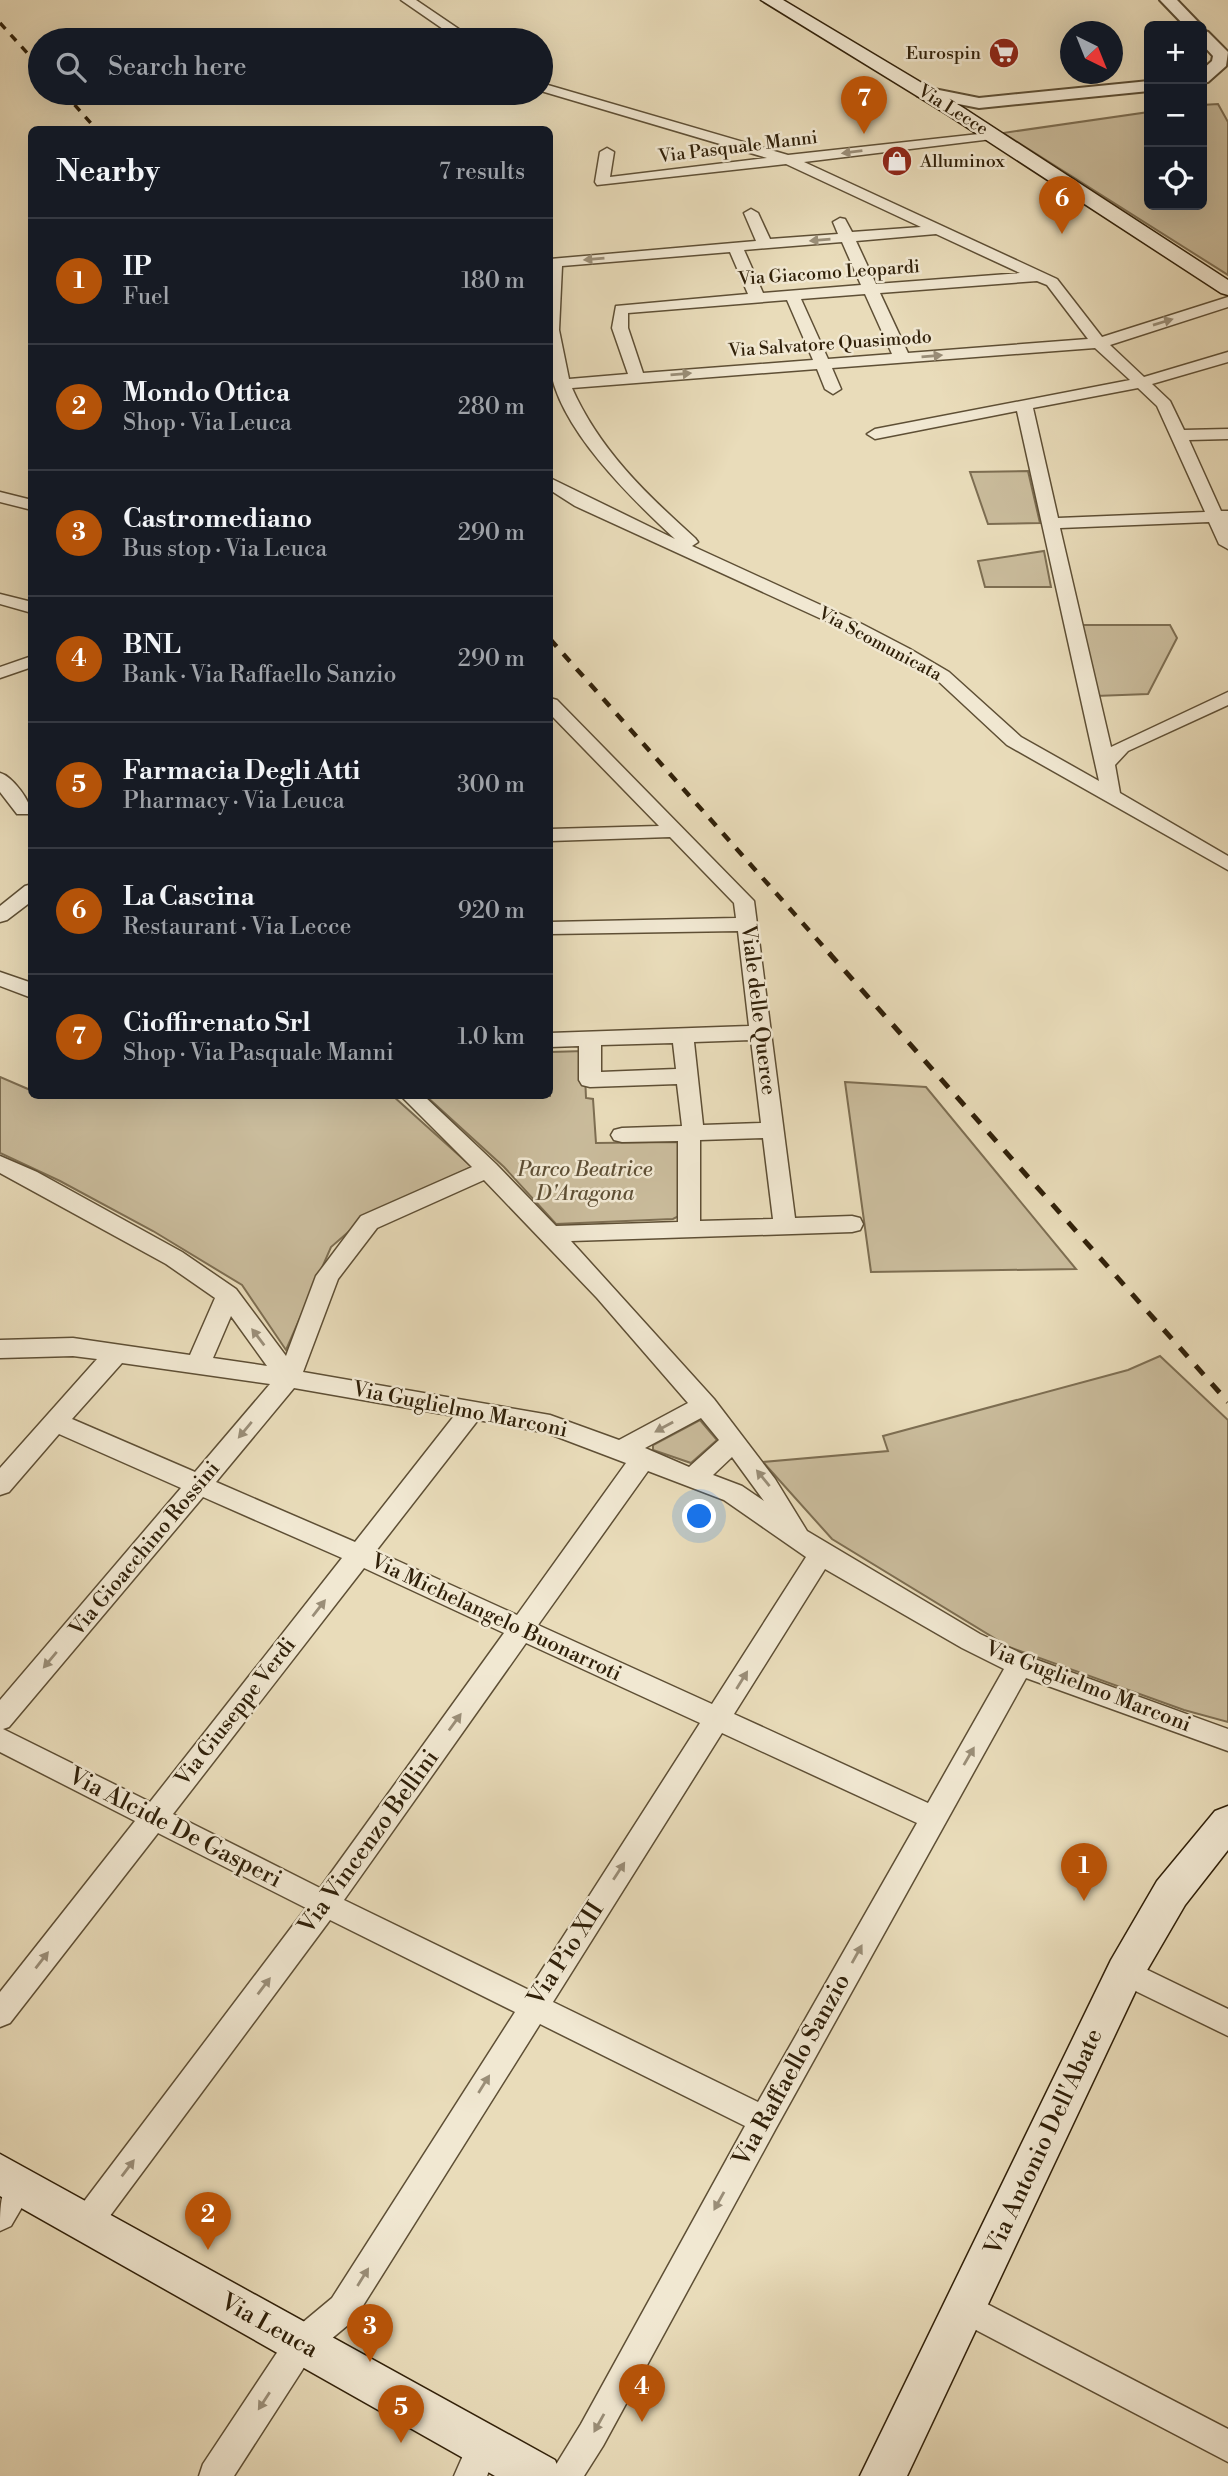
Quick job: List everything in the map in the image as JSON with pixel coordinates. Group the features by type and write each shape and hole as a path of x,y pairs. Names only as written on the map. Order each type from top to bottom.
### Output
{"main road":[{"name":"Via Lecce","path":"771,0 959,113 1228,289"},
{"name":"Via Antonio Dell'Abate","path":"883,2476 966,2308 1125,1972 1171,1893 1228,1822"},
{"name":"Via Leuca","path":"7,2192 87,2222 301,2344 477,2461 539,2476"}],"street":[{"path":"407,0 450,28"},
{"path":"1168,0 1189,21"},
{"path":"1207,42 1226,68 1207,78"},
{"path":"924,92 979,103 1144,88"},
{"path":"959,113 1006,109 1144,89"},
{"path":"553,91 789,160 1052,282 1099,343 1164,404 1221,516 1228,544"},
{"path":"959,113 979,103"},
{"path":"992,135 995,118 1006,109"},
{"name":"Via Pasquale Manni","path":"607,152 602,182 992,135"},
{"path":"751,213 765,244"},
{"path":"840,222 902,358"},
{"path":"553,286 555,262 937,230"},
{"path":"735,247 757,297"},
{"name":"Via Giacomo Leopardi","path":"621,309 1040,275"},
{"path":"792,295 833,388"},
{"name":"Via Salvatore Quasimodo","path":"564,384 1099,343 1228,302"},
{"path":"621,309 620,328 636,378"},
{"path":"553,326 554,354 568,398 594,440 626,483 705,557"},
{"path":"875,434 1140,383 1228,357"},
{"path":"1024,406 1111,796"},
{"path":"1180,435 1228,434"},
{"name":"Via Scomunicata","path":"553,485 581,502 705,557 904,653 943,676 1014,741 1223,855"},
{"path":"0,497 28,504"},
{"path":"1051,523 1221,516"},
{"path":"0,598 28,606"},
{"path":"0,673 28,662"},
{"path":"1105,764 1121,747 1228,698"},
{"name":"Viale delle Querce","path":"553,707 744,901 785,1226"},
{"path":"0,779 28,812"},
{"path":"0,795 28,812"},
{"path":"553,835 675,831"},
{"path":"0,916 28,893"},
{"path":"553,928 747,924"},
{"path":"0,979 28,989"},
{"path":"553,1040 761,1033"},
{"path":"683,1036 693,1131 688,1143 689,1229"},
{"path":"590,1039 590,1080 688,1076"},
{"path":"414,1099 488,1168 639,1328 768,1484 810,1545"},
{"path":"622,1135 773,1130"},
{"path":"0,1164 29,1177 173,1258 228,1295 289,1378"},
{"name":"Via Gioacchino Rossini","path":"0,1719 289,1378 328,1276 369,1222 488,1168"},
{"path":"550,1234 852,1224"},
{"path":"198,1365 228,1295"},
{"name":"Via Guglielmo Marconi","path":"0,1349 73,1347 289,1378 550,1423 733,1493 810,1545 971,1641 1020,1665 1228,1740"},
{"path":"0,1485 116,1354"},
{"path":"633,1453 705,1405"},
{"name":"Via Giuseppe Verdi","path":"0,2014 472,1410"},
{"name":"Via Michelangelo Buonarroti","path":"57,1423 360,1555 933,1818"},
{"path":"693,1477 715,1461 732,1441"},
{"name":"Via Vincenzo Bellini","path":"87,2222 325,1904 522,1629 633,1453"},
{"name":"Via Pio XII","path":"215,2476 301,2344 343,2309 532,2007 717,1720 810,1545"},
{"name":"Via Raffaello Sanzio","path":"565,2476 592,2435 764,2120 1020,1665"},
{"name":"Via Alcide De Gasperi","path":"0,1739 325,1904 764,2120"},
{"path":"1125,1972 1228,2023"},
{"path":"966,2308 1228,2446"}],"green space":[{"path":"1218,104 1228,122 1228,275 1003,133 1144,113 1144,210 1207,210 1207,105"},
{"path":"1028,471 1040,523 988,524 970,472"},
{"path":"1044,551 1051,587 985,587 978,561"},
{"path":"1078,625 1170,625 1177,638 1148,694 1096,696"},
{"name":"Parco Beatrice D'Aragona","path":"584,1051 586,1098 593,1099 596,1143 678,1142 681,1215 673,1219 556,1224 504,1167 429,1099 553,1099 553,1052"},
{"path":"0,1077 28,1089 28,1099 396,1099 472,1167 370,1213 331,1247 286,1350 242,1285 153,1231 60,1181 0,1153"},
{"path":"845,1082 926,1087 1076,1269 871,1272"},
{"path":"1160,1356 1228,1420 1228,1722 1184,1710 1009,1647 832,1539 763,1462 888,1451 883,1436 1128,1370"},
{"path":"700,1420 717,1440 691,1463 653,1450 653,1445"}],"railway":[{"path":"0,23 28,54"},
{"path":"75,105 93,126"},
{"path":"553,642 831,955"},
{"path":"829,953 1228,1402"}],"place":[{"name":"Eurospin","path":"1004,53"},
{"name":"Cioffirenato Srl","path":"864,134"},
{"name":"Alluminox","path":"897,161"},
{"name":"La Cascina","path":"1062,234"},
{"name":"IP","path":"1084,1901"},
{"name":"Mondo Ottica","path":"208,2250"},
{"name":"Castromediano","path":"370,2362"},
{"name":"BNL","path":"642,2422"},
{"name":"Farmacia Degli Atti","path":"401,2443"}]}
